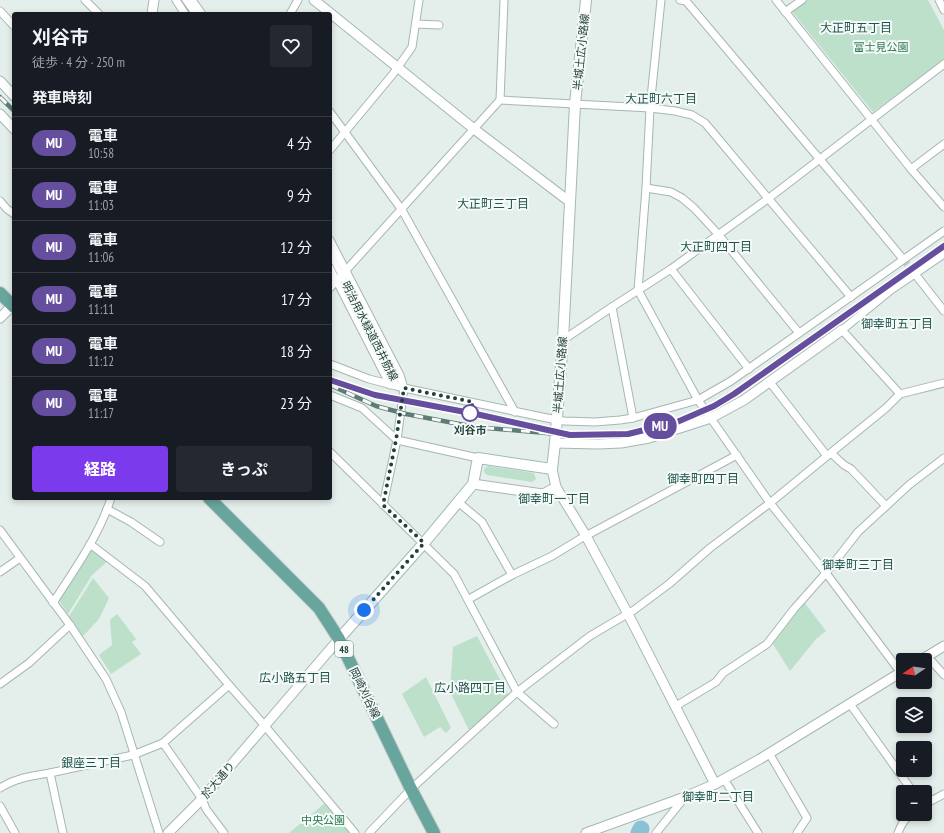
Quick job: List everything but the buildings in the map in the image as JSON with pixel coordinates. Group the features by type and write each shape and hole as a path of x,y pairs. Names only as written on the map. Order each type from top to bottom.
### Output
{"main road":[{"name":"半城土広小路線","path":"552,469 563,340 575,104 586,0"},
{"path":"0,293 12,304"},
{"path":"339,639 424,543 473,484 478,458 552,469"},
{"name":"岡崎刈谷線","path":"213,500 319,608 339,639 411,789 434,833"}],"street":[{"path":"85,0 97,12"},
{"path":"152,12 154,0"},
{"path":"176,0 184,12"},
{"path":"185,0 194,12"},
{"path":"192,0 201,12"},
{"path":"291,12 298,0"},
{"path":"314,0 329,12"},
{"path":"332,148 398,68 412,47 419,0"},
{"path":"332,286 500,100 504,0"},
{"path":"661,0 650,108 646,188 638,290 698,400 770,504 826,573 896,664"},
{"path":"685,0 903,259"},
{"path":"776,0 911,169 944,207"},
{"path":"785,12 802,0"},
{"path":"939,0 944,10"},
{"path":"0,11 12,24"},
{"path":"332,15 474,129 570,202"},
{"path":"416,24 439,25"},
{"path":"563,340 671,269 769,198 819,158 944,64"},
{"path":"0,81 12,94"},
{"path":"500,100 650,108 692,115 705,123 851,297"},
{"path":"0,114 12,127"},
{"path":"332,115 402,210 515,412"},
{"path":"911,169 944,144"},
{"path":"646,188 671,192 682,198 694,208 718,234 799,333"},
{"path":"0,201 7,210 12,213"},
{"path":"332,365 369,379 390,385 556,420 595,422 633,418 698,400 731,381 944,231"},
{"path":"332,247 341,276 390,385"},
{"path":"555,443 621,443 649,438 711,418 744,400 842,330 891,290 944,254"},
{"name":"明治用水緑道西井筋線","path":"332,257 341,276"},
{"path":"332,269 341,276 400,376 401,387 396,440 383,505"},
{"path":"671,269 749,369"},
{"path":"915,274 944,310"},
{"path":"612,307 633,418"},
{"path":"0,318 12,308"},
{"path":"842,330 900,394"},
{"path":"769,381 829,454 851,469 886,506"},
{"path":"374,831 411,789 517,692 590,636 628,614 669,584 710,548 770,504 886,408 900,394 944,383"},
{"path":"332,396 362,408 396,440 478,458"},
{"path":"332,454 454,574 517,692 554,724"},
{"path":"468,600 512,575 552,556 736,455"},
{"path":"676,706 716,682 723,673 767,644 858,532 909,485 944,458"},
{"path":"552,469 556,487 586,536 628,614 715,784"},
{"path":"473,484 543,494 556,487"},
{"path":"53,603 90,544 110,500"},
{"path":"458,502 482,522 512,575"},
{"path":"107,509 131,522 160,542"},
{"path":"0,530 70,625 106,679 121,712 133,755 159,833"},
{"path":"90,544 145,586 228,686 264,725 355,833"},
{"path":"0,572 20,558"},
{"path":"0,684 29,662 70,625"},
{"name":"於大通り","path":"168,833 202,799 339,639"},
{"path":"932,653 944,646"},
{"path":"932,665 944,675"},
{"path":"586,833 685,797 715,784 896,676"},
{"path":"0,788 12,781 25,777 133,755 162,743 228,686"},
{"path":"850,704 909,785"},
{"path":"162,743 202,799 206,809 224,833"},
{"path":"769,753 807,818 797,833"},
{"path":"50,773 63,833"},
{"path":"724,779 758,833"},
{"path":"932,800 944,794"},
{"path":"656,833 685,797"},
{"path":"0,806 15,833"},
{"path":"898,833 904,821"}],"green space":[{"name":"富士見公園","path":"807,0 928,0 944,30 944,60 873,112 791,10"},
{"path":"488,466 534,473 536,479 532,482 487,475 484,472 484,469"},
{"path":"92,548 109,560 92,575 68,614 59,600"},
{"path":"93,578 109,598 99,619 82,637 68,618"},
{"path":"804,602 826,631 816,639 790,671 771,641"},
{"path":"117,614 136,639 132,642 141,654 111,674 99,655 112,645 110,620"},
{"path":"477,636 508,695 469,730 450,692 453,647"},
{"path":"426,677 451,728 446,733 440,727 424,737 402,694"},
{"name":"中央公園","path":"325,803 351,833 289,833"}],"waterway":[{"path":"639,833 641,829"}],"tunnel":[{"path":"903,259 915,274"}],"railway":[{"path":"0,97 12,109"},
{"path":"332,386 376,406 406,414 475,427 570,435 628,434 677,422 714,406 744,388 944,246"},
{"path":"332,381 375,395 539,428"}],"train":[{"name":"MU","path":"332,381 375,395 476,414 570,435 628,434 677,422 714,406 744,388 944,246"}],"place":[{"name":"刈谷市","path":"470,413"}],"district":[{"name":"大正町五丁目","path":"856,27"},
{"name":"大正町六丁目","path":"661,98"},
{"name":"大正町三丁目","path":"493,203"},
{"name":"大正町四丁目","path":"716,246"},
{"name":"御幸町五丁目","path":"897,323"},
{"name":"御幸町四丁目","path":"703,478"},
{"name":"御幸町一丁目","path":"554,498"},
{"name":"御幸町三丁目","path":"858,564"},
{"name":"広小路五丁目","path":"295,677"},
{"name":"広小路四丁目","path":"470,687"},
{"name":"銀座三丁目","path":"91,762"},
{"name":"御幸町二丁目","path":"718,796"}],"route":[{"path":"364,610 424,543 383,505 396,440 404,388 473,402 470,413"}]}
